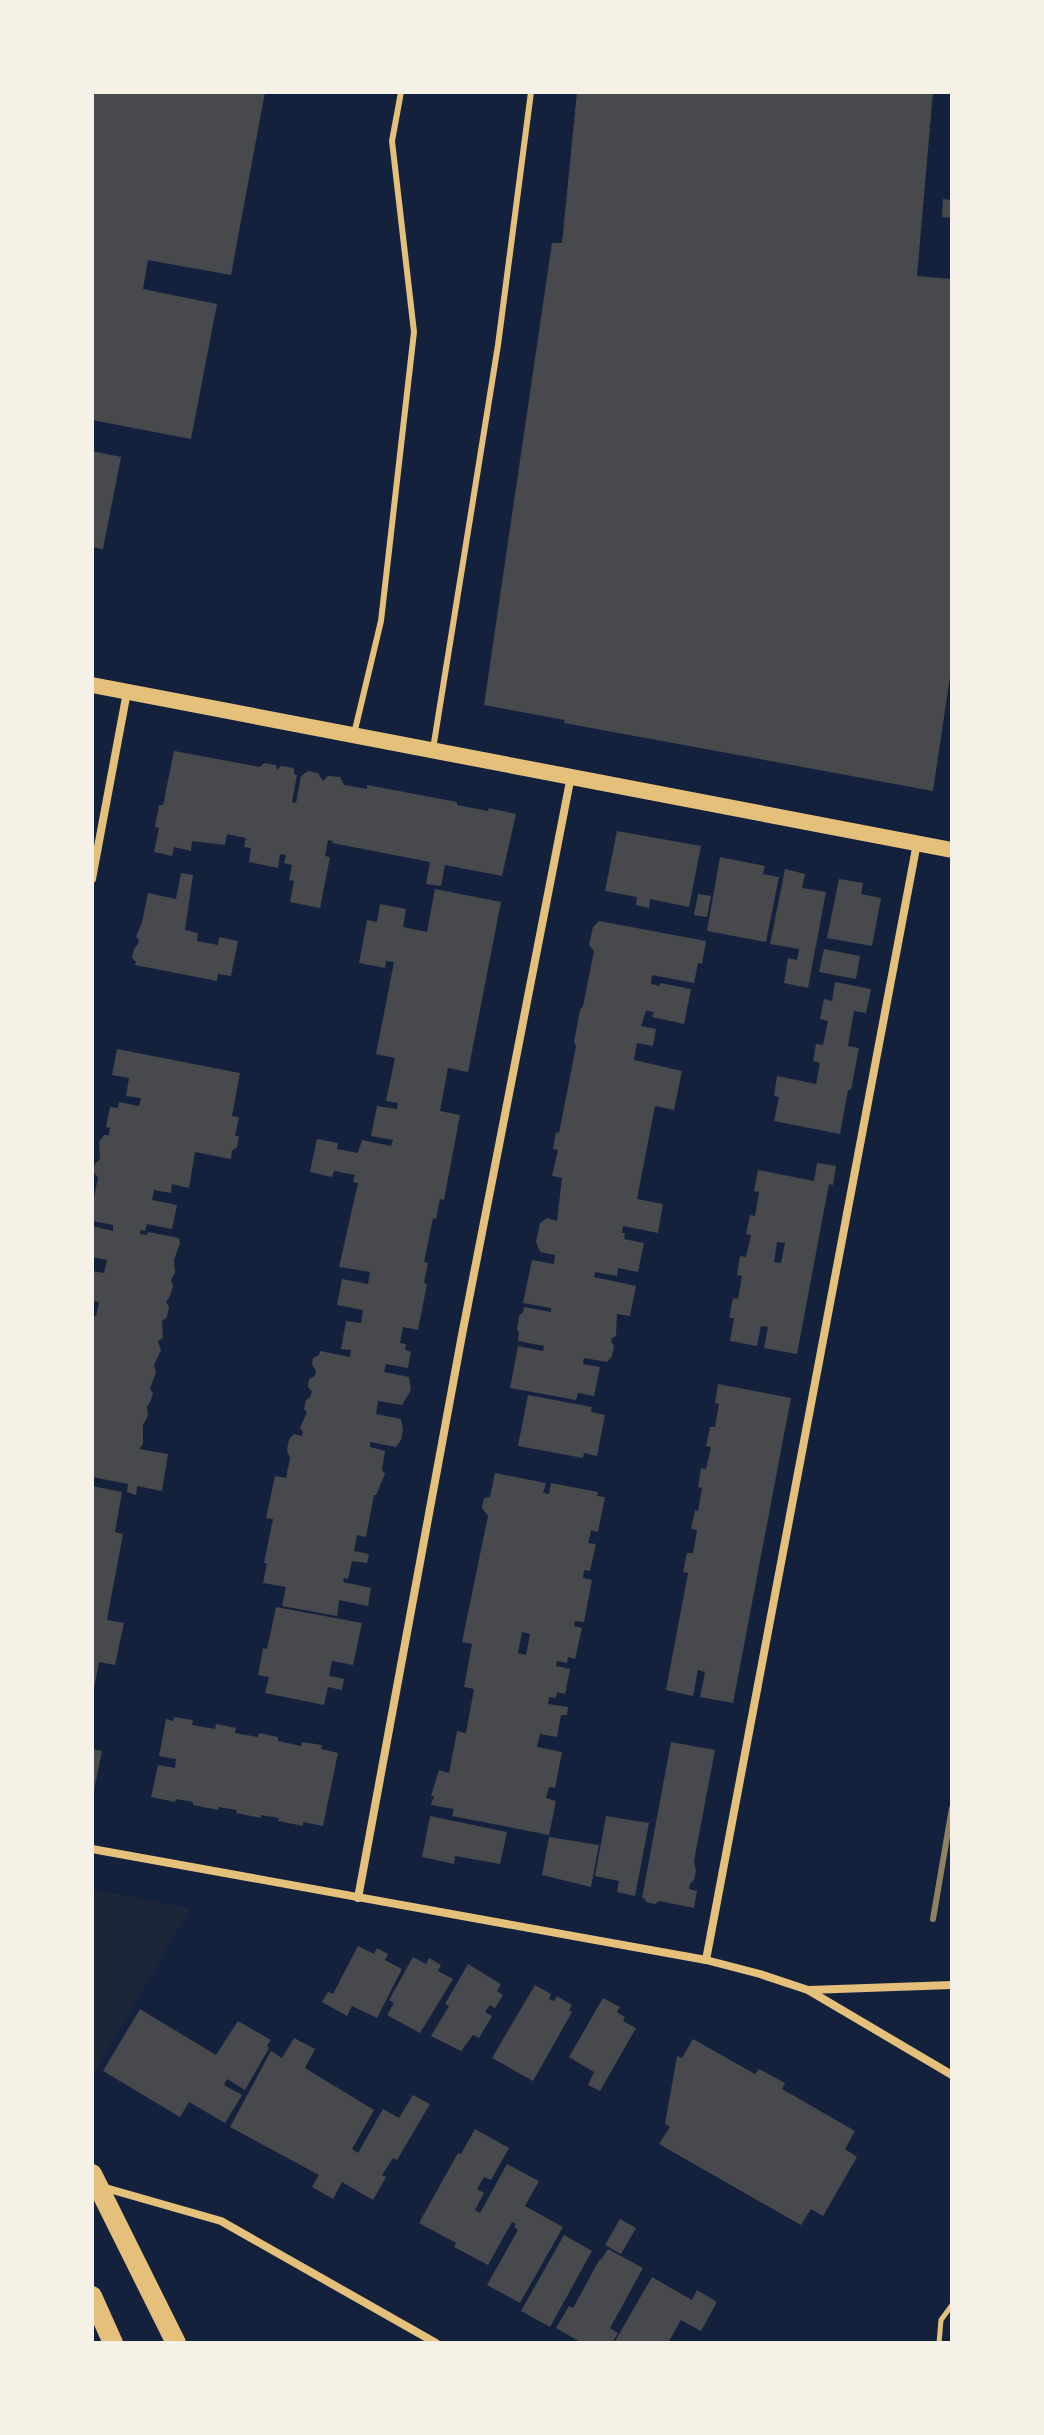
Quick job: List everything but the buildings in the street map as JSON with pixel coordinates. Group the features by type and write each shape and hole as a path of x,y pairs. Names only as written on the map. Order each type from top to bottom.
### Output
{"main road":[{"path":"92,685 952,850"},
{"path":"95,2180 176,2343"},
{"path":"92,2296 113,2343"}],"street":[{"path":"92,879 127,692"},
{"path":"358,1898 459,1351 571,775"},
{"path":"706,1960 917,843"},
{"path":"92,1849 706,1960 760,1974 808,1990 952,2075"},
{"path":"808,1990 952,1985"},
{"path":"95,2180 221,2221 436,2343"}],"lane":[{"path":"354,734 381,621 414,332 392,141 401,92"},
{"path":"433,749 498,345 531,92"}],"path":[{"path":"939,2343 941,2320 952,2305"}],"shaded area":[{"path":"92,1889 190,1908 92,2077"}],"railway":[{"path":"933,1919 952,1808"}]}
